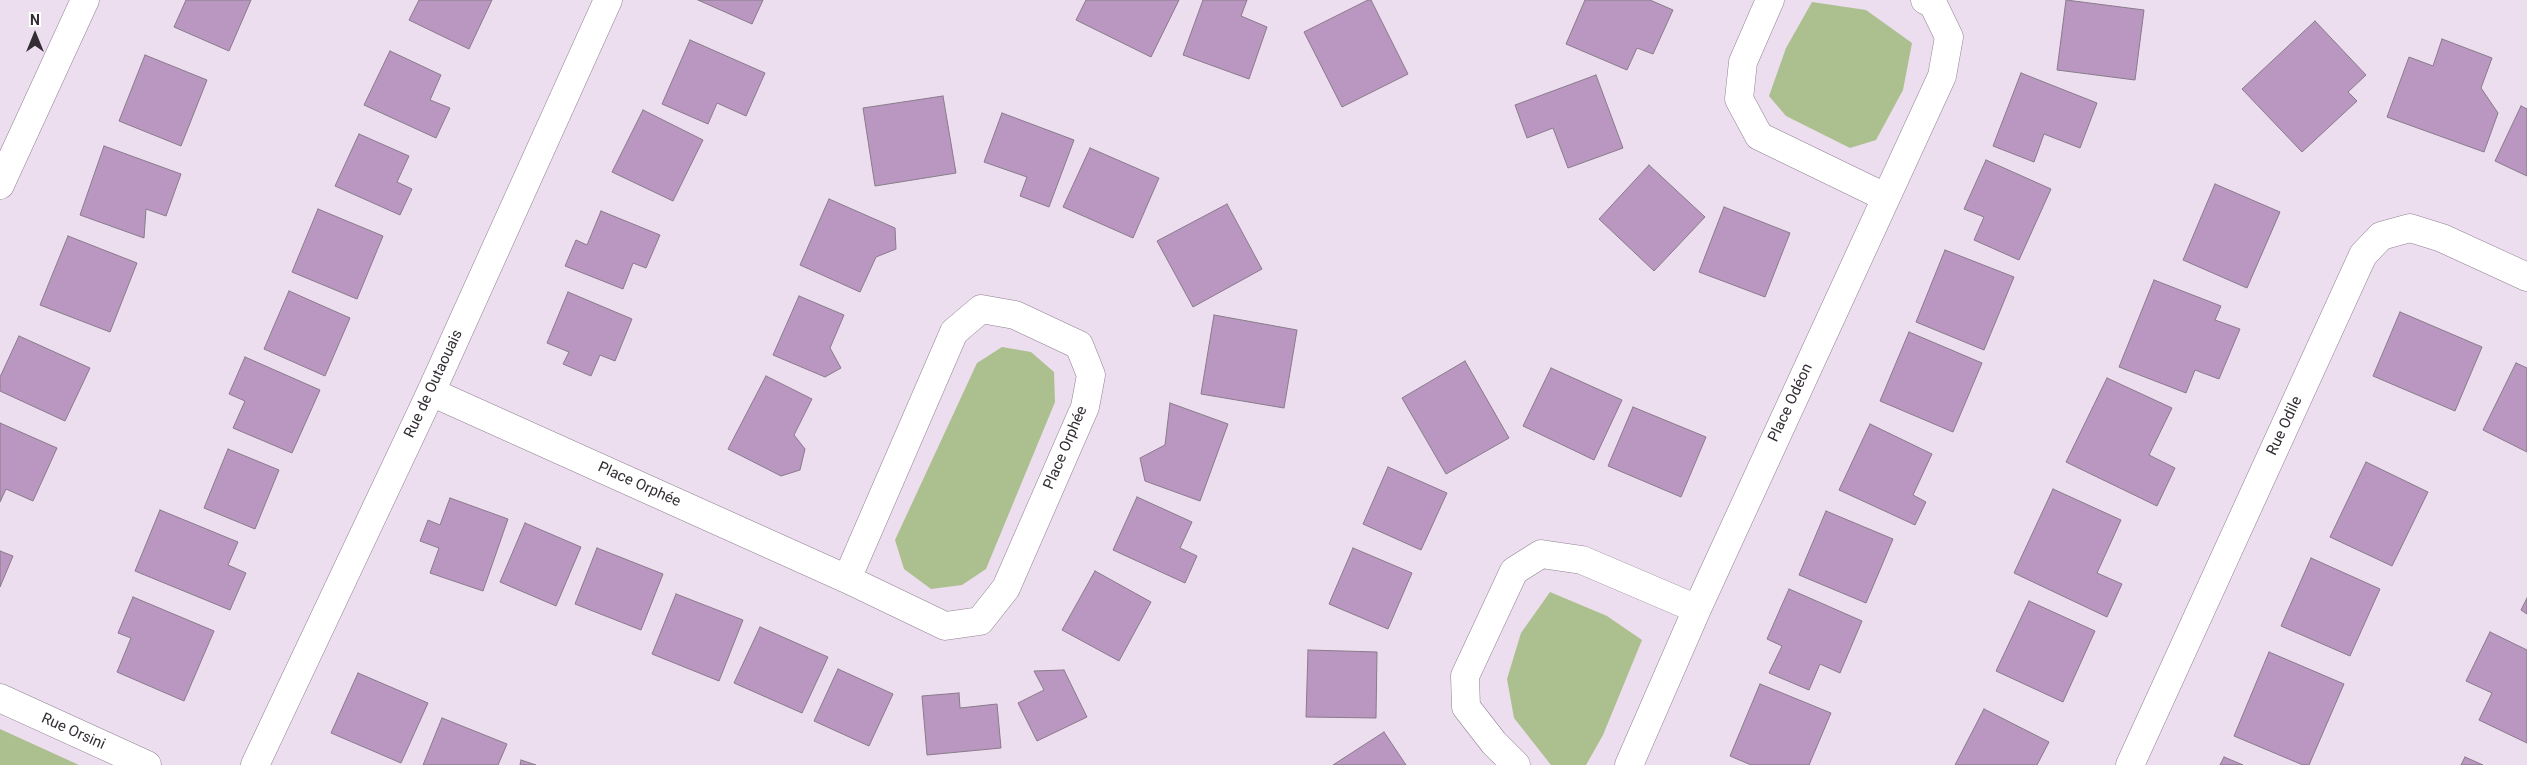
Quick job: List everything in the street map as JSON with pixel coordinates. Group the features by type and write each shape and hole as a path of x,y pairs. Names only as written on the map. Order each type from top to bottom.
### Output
{"street":[{"path":"0,185 85,0"},
{"name":"Rue de Outaouais","path":"255,765 432,392 608,0"},
{"path":"1770,0 1744,62 1739,99 1759,136 1885,197"},
{"name":"Place Odéon","path":"1629,765 1697,609 1942,76 1949,37 1933,4 1925,0"},
{"name":"Rue Odile","path":"2130,765 2363,255 2381,236 2410,228 2442,238 2527,277"},
{"name":"Place Orphée","path":"432,392 847,579 945,626 980,621 1006,588 1085,407 1091,375 1079,345 1015,316 981,309 954,332 847,579"},
{"path":"1516,765 1494,743 1466,707 1465,676 1514,570 1541,554 1582,560 1697,609"},
{"name":"Rue Orsini","path":"0,698 147,765"}],"green space":[{"path":"1812,2 1866,10 1912,43 1903,90 1876,140 1850,148 1786,116 1769,96 1786,48"},
{"path":"1002,347 1031,352 1054,372 1055,402 986,569 962,585 931,589 904,569 895,540 977,363"},
{"path":"1550,592 1607,616 1642,640 1603,735 1586,765 1551,765 1514,718 1507,679 1521,633"},
{"path":"0,729 79,765 0,765"}],"building":[{"path":"186,0 251,0 229,51 174,27"},
{"path":"419,0 492,0 469,49 409,20"},
{"path":"698,0 763,0 752,24"},
{"path":"1086,0 1179,0 1151,57 1076,20"},
{"path":"1203,0 1247,0 1241,16 1267,27 1249,79 1183,55"},
{"path":"1371,0 1408,74 1342,107 1304,32"},
{"path":"1585,0 1650,0 1673,10 1653,54 1637,48 1627,70 1566,44"},
{"path":"2066,0 2144,10 2135,80 2057,70"},
{"path":"2315,21 2366,75 2348,92 2357,101 2302,152 2242,89"},
{"path":"2442,39 2492,58 2481,88 2498,113 2484,152 2387,117 2409,57 2433,66"},
{"path":"690,40 765,73 746,116 717,103 708,124 662,104"},
{"path":"390,51 441,75 430,100 450,108 436,138 364,105"},
{"path":"145,55 207,80 181,146 119,121"},
{"path":"2021,73 2097,103 2080,148 2044,134 2034,162 1993,146"},
{"path":"1596,75 1623,148 1568,168 1553,128 1527,138 1515,105"},
{"path":"943,96 956,173 875,186 863,108"},
{"path":"2521,106 2527,109 2527,176 2495,161"},
{"path":"643,110 703,140 673,201 612,172"},
{"path":"1002,113 1074,140 1049,207 1020,196 1027,177 984,162"},
{"path":"359,134 409,156 397,182 412,189 400,215 335,186"},
{"path":"104,146 181,174 166,216 146,209 144,238 80,215"},
{"path":"1090,148 1159,178 1133,238 1063,207"},
{"path":"1986,160 2051,189 2019,260 1974,240 1984,217 1964,209"},
{"path":"1649,165 1705,217 1654,271 1599,219"},
{"path":"2215,184 2280,212 2247,288 2183,260"},
{"path":"829,199 895,228 896,249 876,257 860,292 800,265"},
{"path":"1227,204 1262,269 1193,307 1157,241"},
{"path":"1724,207 1790,233 1765,297 1699,272"},
{"path":"318,209 383,236 357,299 292,272"},
{"path":"601,211 660,235 646,268 633,263 623,289 565,266 576,240 587,245"},
{"path":"68,236 137,263 110,332 40,305"},
{"path":"1945,250 2014,277 1984,350 1916,322"},
{"path":"2154,280 2221,306 2215,320 2240,329 2219,379 2195,370 2186,393 2119,367"},
{"path":"289,291 350,318 325,376 264,349"},
{"path":"568,292 632,319 615,361 600,355 591,376 563,364 569,352 547,343"},
{"path":"799,296 844,315 830,348 841,368 825,377 773,355"},
{"path":"2400,312 2482,347 2455,411 2373,376"},
{"path":"1214,315 1297,330 1284,408 1201,394"},
{"path":"1909,332 1982,363 1953,432 1880,401"},
{"path":"19,336 90,368 65,421 0,391 0,377"},
{"path":"245,357 320,390 292,453 233,428 245,401 229,394"},
{"path":"1465,361 1509,438 1446,474 1402,398"},
{"path":"2516,363 2527,368 2527,452 2483,430"},
{"path":"1551,368 1622,400 1594,460 1523,426"},
{"path":"766,376 812,399 794,435 805,449 800,470 781,476 728,449"},
{"path":"2107,378 2172,408 2149,455 2175,468 2157,506 2066,462"},
{"path":"1170,403 1228,424 1200,501 1145,481 1140,458 1165,445"},
{"path":"1633,407 1706,437 1681,497 1608,466"},
{"path":"0,423 57,448 33,501 6,489 0,502"},
{"path":"1870,424 1932,454 1913,495 1926,502 1915,525 1839,490"},
{"path":"228,449 279,470 255,529 204,508"},
{"path":"2366,462 2428,492 2392,566 2330,537"},
{"path":"1388,467 1447,493 1421,550 1363,524"},
{"path":"2053,489 2121,520 2097,573 2122,584 2107,617 2014,573"},
{"path":"1137,497 1192,522 1180,548 1197,556 1185,583 1113,550"},
{"path":"450,498 508,519 483,591 430,573 439,548 420,541 428,520 440,525"},
{"path":"160,510 238,542 228,565 246,573 230,610 135,571"},
{"path":"1826,511 1893,539 1866,603 1799,575"},
{"path":"525,523 581,547 556,606 500,582"},
{"path":"597,548 663,574 641,630 575,604"},
{"path":"1353,548 1412,573 1388,629 1329,604"},
{"path":"0,551 13,556 0,587"},
{"path":"2311,558 2380,589 2350,656 2281,626"},
{"path":"1095,571 1151,602 1119,661 1062,630"},
{"path":"1789,589 1862,621 1840,673 1820,664 1809,690 1769,673 1782,646 1767,639"},
{"path":"676,594 743,620 719,681 652,654"},
{"path":"133,597 214,631 184,701 117,672 131,638 118,633"},
{"path":"2527,598 2527,614 2521,610"},
{"path":"2029,601 2095,631 2063,702 1996,671"},
{"path":"760,627 828,657 802,713 734,683"},
{"path":"2490,632 2527,650 2527,743 2479,720 2492,693 2466,681"},
{"path":"1308,650 1377,652 1376,718 1306,717"},
{"path":"2269,652 2344,684 2309,765 2303,765 2234,736"},
{"path":"838,669 893,694 869,746 814,721"},
{"path":"1064,670 1087,717 1037,741 1018,703 1044,690 1034,671"},
{"path":"358,673 428,703 401,763 331,733"},
{"path":"1760,684 1831,713 1809,765 1751,765 1730,756"},
{"path":"959,693 960,708 997,704 1001,748 927,755 922,696"},
{"path":"1984,709 2049,742 2037,765 1955,765"},
{"path":"442,718 507,744 498,765 423,765"},
{"path":"1384,732 1406,765 1333,765"},
{"path":"2224,757 2243,765 2220,765"},
{"path":"2465,757 2483,765 2461,765"},
{"path":"521,760 536,765 520,765"}]}
